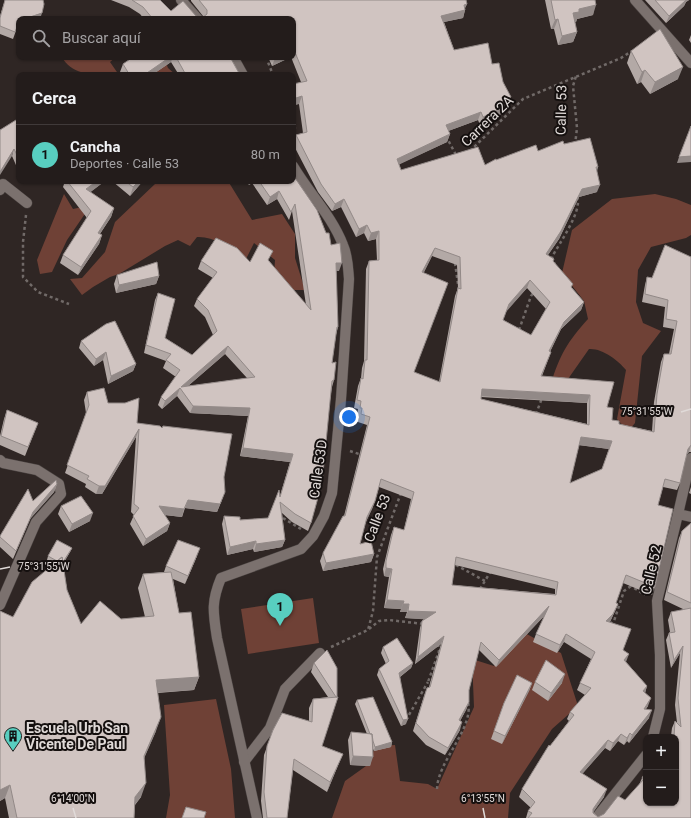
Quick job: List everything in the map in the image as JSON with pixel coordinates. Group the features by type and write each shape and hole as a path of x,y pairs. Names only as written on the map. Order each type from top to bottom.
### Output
{"street":[{"path":"181,0 195,16"},
{"path":"635,0 691,63"},
{"path":"235,60 241,72"},
{"name":"Calle 53D","path":"257,818 217,638 212,609 215,593 221,578 301,549 313,536 324,516 332,493 341,398 349,279 348,260 344,246 330,220 296,170"},
{"path":"0,190 3,184 27,203"},
{"name":"Calle 52","path":"654,734 660,710 660,655 657,601 691,458"},
{"path":"0,460 3,463 37,470 59,484 61,494 36,522 0,605"},
{"path":"678,514 691,517"},
{"path":"244,762 270,728 285,689 320,653"},
{"path":"596,818 643,759"}],"path":[{"name":"Carrera 2A","path":"469,152 523,99 621,58 634,50"},
{"path":"267,60 273,72"},
{"name":"Calle 53","path":"574,147 577,128 573,86 576,76"},
{"path":"442,130 460,163"},
{"path":"556,270 552,257 577,212 579,202 575,194"},
{"path":"27,203 23,242 23,277 38,292 69,304"},
{"path":"456,261 455,268 457,288 460,293"},
{"path":"518,333 531,296 536,290"},
{"path":"536,414 544,394"},
{"path":"336,447 365,455"},
{"name":"Calle 53","path":"368,630 373,611 377,557 404,486"},
{"path":"283,518 306,531"},
{"path":"388,527 394,530"},
{"path":"451,562 485,581"},
{"path":"477,593 492,568"},
{"path":"608,626 614,621 624,591 631,586 632,581"},
{"path":"631,586 657,601"},
{"path":"320,653 368,630 379,621 389,620 424,623 428,628"},
{"path":"405,722 428,682 439,651 435,637"},
{"path":"428,682 440,685"},
{"path":"437,789 437,778 463,728 469,710 467,700"}],"shaded area":[{"path":"64,60 112,60 110,62 117,72 82,72 66,64"},
{"path":"161,60 165,60 168,68 173,72 156,72 154,68"},
{"path":"155,184 230,184 252,220 282,214 295,234 295,258 305,290 288,290 274,275 275,260 254,243 246,259 229,247 216,241 204,237 197,237 190,246 178,240 165,246 119,274 110,277 93,287 82,295 70,279 82,278 105,252 115,222"},
{"path":"64,194 73,209 91,205 67,240 52,272 40,274 37,260"},
{"path":"655,194 676,199 691,205 691,235 686,238 651,247 638,270 636,302 643,323 661,331 642,356 635,423 630,429 624,427 617,419 626,370 619,362 609,355 599,350 589,349 568,379 551,384 557,365 565,349 588,319 584,301 562,273 572,230 612,199"},
{"path":"313,598 319,643 248,654 241,609"},
{"path":"516,628 561,653 578,706 552,729 510,793 508,818 332,818 345,781 366,766 376,746 395,745 400,781 428,784 437,789 474,707 472,659 494,666"},
{"path":"216,699 231,769 235,818 166,818 170,795 164,705"}],"building":[{"path":"5,0 43,0 44,4 42,13 33,16 16,16 15,32 0,26 0,18"},
{"path":"132,0 160,0 171,11 183,1 196,16 150,16 143,7"},
{"path":"199,0 466,0 467,4 464,5 465,10 441,16 454,50 488,43 492,64 499,63 503,82 511,97 502,102 504,107 483,117 481,112 446,125 450,134 397,159 401,170 478,147 485,165 496,159 536,145 538,151 563,141 564,144 590,138 598,167 596,167 600,185 582,189 561,231 546,254 554,259 553,261 573,284 571,287 584,302 564,322 549,351 551,352 541,376 614,382 607,407 613,408 612,420 619,421 619,424 654,432 657,394 664,354 671,354 677,321 666,319 668,300 645,294 647,277 652,278 665,245 691,257 691,445 688,449 680,483 665,479 658,505 673,509 655,587 626,575 616,603 618,604 613,614 606,621 631,629 623,650 629,654 624,660 647,686 643,691 651,698 644,709 652,710 632,735 630,733 627,738 621,734 613,743 608,740 580,772 607,789 593,809 593,813 598,817 604,814 618,796 625,800 643,780 643,806 679,806 679,734 674,734 675,721 681,727 678,698 683,646 674,660 669,633 675,632 671,612 691,608 691,818 528,818 532,813 528,811 535,802 522,789 549,745 550,746 574,715 570,712 591,688 580,683 595,652 566,634 560,645 536,634 549,606 499,660 481,642 469,690 469,702 459,720 462,722 448,748 429,737 416,723 427,688 430,687 444,636 418,657 422,621 436,612 408,611 409,604 403,604 404,601 387,600 392,569 386,568 386,561 394,527 404,530 414,492 381,479 375,501 367,517 360,544 371,541 374,554 326,563 323,553 343,516 345,516 370,417 361,414 361,401 357,400 361,378 363,379 365,360 367,360 369,261 379,260 379,231 371,233 367,225 359,229 344,199 335,204 321,184 296,135 307,132 302,96 296,98 296,83 307,81 296,55 296,16 204,16 207,14 207,10","holes":["435,248 460,257 461,289 458,288 440,382 414,372 448,283 422,272","530,280 550,302 531,335 503,320 509,304","482,389 590,395 589,425 481,399","581,437 612,441 602,469 570,483","456,557 558,582 556,595 452,585"]},
{"path":"551,0 595,0 596,5 579,9 579,12 573,13 577,32 562,36 558,19 555,20"},
{"path":"655,0 686,0 669,16"},
{"path":"660,29 683,67 655,82 645,70 642,72 631,51"},
{"path":"129,60 166,60 148,72 128,72 123,64"},
{"path":"178,60 232,60 238,72 184,72"},
{"path":"16,120 16,153 14,149 0,172 0,130"},
{"path":"691,126 691,156 679,157"},
{"path":"296,179 317,210 326,233 329,233 331,245 340,243 342,263 336,263 338,327 332,363 336,362 334,380 332,381 322,483 311,523 295,514 280,502 285,540 256,544 256,541 230,547 224,516 240,517 240,520 268,518 279,490 280,497 293,454 243,448 250,408 193,406 180,388 165,401 161,397 180,370 166,360 171,354 146,345 158,293 175,299 165,338 192,355 217,331 208,310 197,299 217,272 201,261 216,238 237,248 250,262 260,243 273,251 268,260 311,310 295,204 291,212 279,191 270,197 261,184 296,184","holes":["228,346 255,377 181,387"]},
{"path":"69,184 93,184 86,189 114,208 98,233 102,235 81,267 63,255 91,211"},
{"path":"129,184 136,184 133,187"},
{"path":"157,262 159,276 119,285 117,275"},
{"path":"115,321 136,364 111,376 106,352 96,359 81,341 106,324"},
{"path":"104,388 108,403 125,403 139,398 137,423 160,426 162,428 163,426 232,434 224,477 225,492 220,504 188,500 184,509 159,506 170,523 146,539 133,516 139,508 134,504 139,429 105,486 99,486 87,479 89,476 67,465 89,405 87,392"},
{"path":"7,410 38,423 28,447 1,436"},
{"path":"56,480 57,484 33,512 16,551 0,536 28,489 33,501"},
{"path":"81,496 93,513 72,524 61,506"},
{"path":"691,523 691,603 667,592 682,531"},
{"path":"57,540 72,548 63,562 62,557 57,561 48,556"},
{"path":"178,540 200,548 188,576 166,566"},
{"path":"62,557 67,590 81,624 100,601 121,619 154,616 143,574 171,572 179,613 191,612 199,677 156,680 161,717 144,756 146,783 135,797 134,818 17,818 10,785 0,790 0,611 13,617 32,582"},
{"path":"397,638 413,663 399,673 408,719 403,720 379,669 389,661 383,647"},
{"path":"327,650 337,668 337,697 314,663"},
{"path":"546,660 565,674 551,693 535,682"},
{"path":"517,675 532,683 505,736 494,731 504,703"},
{"path":"338,697 322,746 343,754 330,782 294,759 287,818 267,818 264,792 267,746 282,713 312,722 313,699"},
{"path":"373,697 392,742 375,747 372,734 370,734 357,700"},
{"path":"351,732 372,734 373,757 353,756"},
{"path":"186,807 206,812 204,818 182,818"}],"place":[{"name":"Cancha","path":"280,626"},
{"name":"Escuela Urb San Vicente De Paul","path":"13,751"}]}
